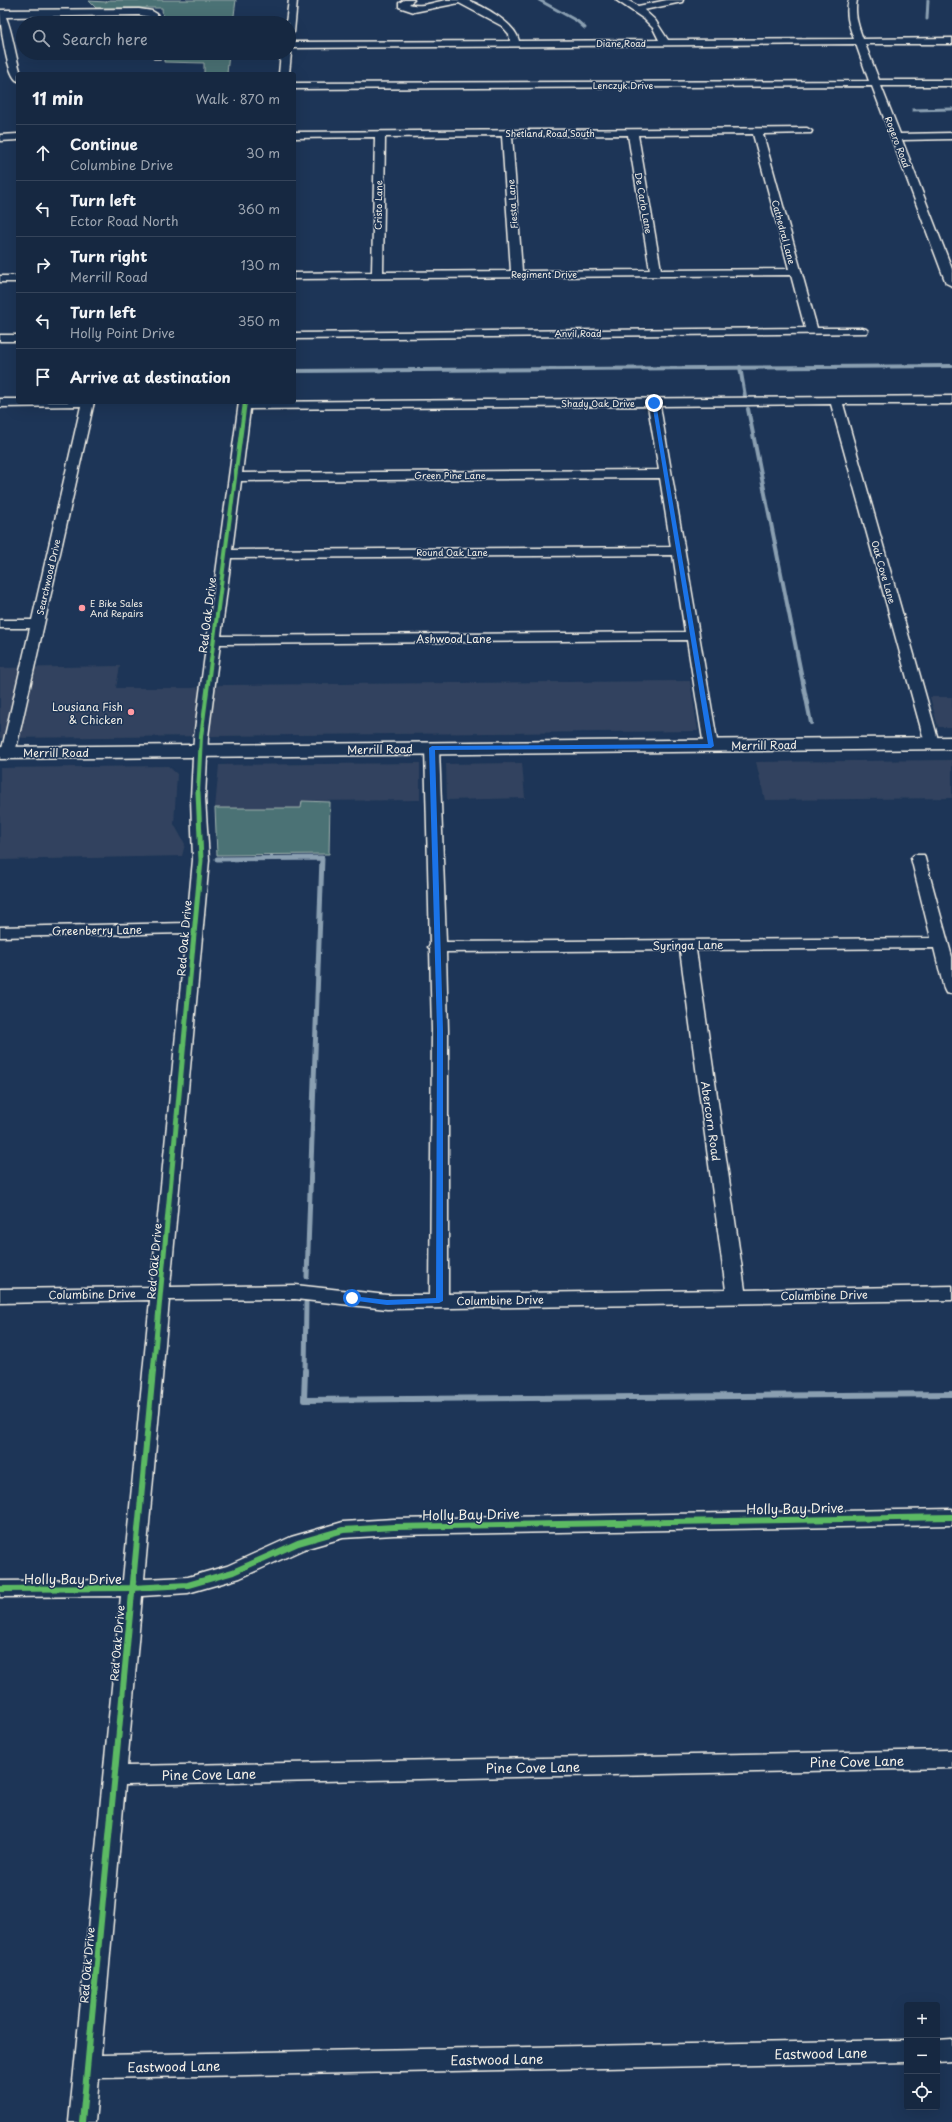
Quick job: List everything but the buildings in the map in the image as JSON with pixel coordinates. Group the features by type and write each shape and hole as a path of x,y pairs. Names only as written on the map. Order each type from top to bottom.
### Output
{"main road":[{"name":"Merrill Road","path":"4,753 952,743"}],"street":[{"path":"291,16 293,0"},
{"path":"410,0 402,5 414,9 460,0 505,24 513,33 515,43"},
{"path":"620,0 637,9 651,19 658,28 665,43"},
{"path":"637,9 679,0"},
{"name":"Rogero Road","path":"853,0 852,24 952,283"},
{"path":"60,16 149,13 154,16"},
{"path":"16,17 1,18 8,34 12,61 16,72"},
{"name":"Diane Road","path":"296,45 952,41"},
{"path":"284,72 285,60"},
{"name":"Lenczyk Drive","path":"296,86 952,83"},
{"name":"Shetland Road South","path":"296,135 807,131"},
{"name":"De Carlo Lane","path":"632,132 656,273"},
{"name":"Cathedral Lane","path":"757,132 812,331"},
{"name":"Fiesta Lane","path":"507,133 517,274"},
{"name":"Cristo Lane","path":"377,275 380,134"},
{"path":"896,137 952,136"},
{"path":"0,138 16,137"},
{"name":"Regiment Drive","path":"296,276 795,272"},
{"path":"0,279 16,278"},
{"name":"Anvil Road","path":"296,336 862,331"},
{"path":"0,338 16,338"},
{"name":"Shady Oak Drive","path":"296,404 654,403 952,400"},
{"name":"Oak Cove Lane","path":"836,401 932,743"},
{"path":"0,403 16,403"},
{"path":"654,403 665,474 680,551 711,746"},
{"name":"Searchwood Drive","path":"4,753 37,624 88,404"},
{"name":"Red Oak Drive","path":"82,2122 201,860 198,798 200,751 234,477 245,404"},
{"name":"Green Pine Lane","path":"234,477 665,474"},
{"name":"Round Oak Lane","path":"225,554 680,551"},
{"path":"0,624 37,624"},
{"name":"Ashwood Lane","path":"214,640 694,636"},
{"path":"432,748 437,891 436,947 440,1030 439,1301"},
{"path":"919,858 952,989"},
{"name":"Greenberry Lane","path":"0,932 195,928"},
{"name":"Syringa Lane","path":"436,947 940,943"},
{"name":"Abercorn Road","path":"686,946 736,1296"},
{"name":"Columbine Drive","path":"0,1296 295,1292 387,1302 952,1293"},
{"name":"Holly Bay Drive","path":"0,1589 132,1588 188,1585 233,1572 298,1543 343,1530 402,1526 952,1517"},
{"name":"Pine Cove Lane","path":"114,1776 952,1759"},
{"path":"940,2050 952,2050"},
{"name":"Eastwood Lane","path":"88,2067 904,2051"}],"shaded area":[{"path":"120,666 116,688 192,688 222,685 690,681 698,731 0,738 0,668"},
{"path":"930,697 952,697 952,727 938,727"},
{"path":"952,760 952,798 765,800 756,762"},
{"path":"420,763 420,800 302,801 301,808 215,808 219,765"},
{"path":"522,763 525,798 447,800 446,764"},
{"path":"168,766 177,774 174,824 185,844 182,856 0,860 0,768"}],"green space":[{"path":"109,0 236,0 234,16 163,16 162,8 96,8 89,1 106,2"},
{"path":"164,60 228,60 227,72 204,72 204,63 164,62"},
{"path":"302,801 330,802 329,854 217,855 215,808 301,808"}],"waterway":[{"path":"539,0 577,21 585,28"},
{"path":"927,19 928,0"},
{"path":"913,110 952,109"},
{"path":"740,368 952,366"},
{"path":"296,371 740,368"},
{"path":"740,368 745,396"},
{"path":"748,409 811,723"},
{"path":"217,859 322,858 307,1277"},
{"path":"305,1372 306,1303"},
{"path":"305,1371 304,1400 952,1394"}],"cycle path":[{"path":"82,2122 201,860 198,798 201,737 245,404"},
{"path":"0,1589 132,1588 188,1585 233,1572 298,1543 343,1530 394,1527 952,1517"}],"place":[{"name":"E Bike Sales And Repairs","path":"82,608"},
{"name":"Lousiana Fish & Chicken","path":"131,712"}],"route":[{"path":"352,1298 387,1302 439,1301 440,1030 436,947 437,891 434,844 432,748 711,746 680,551 665,474 654,403"}]}
